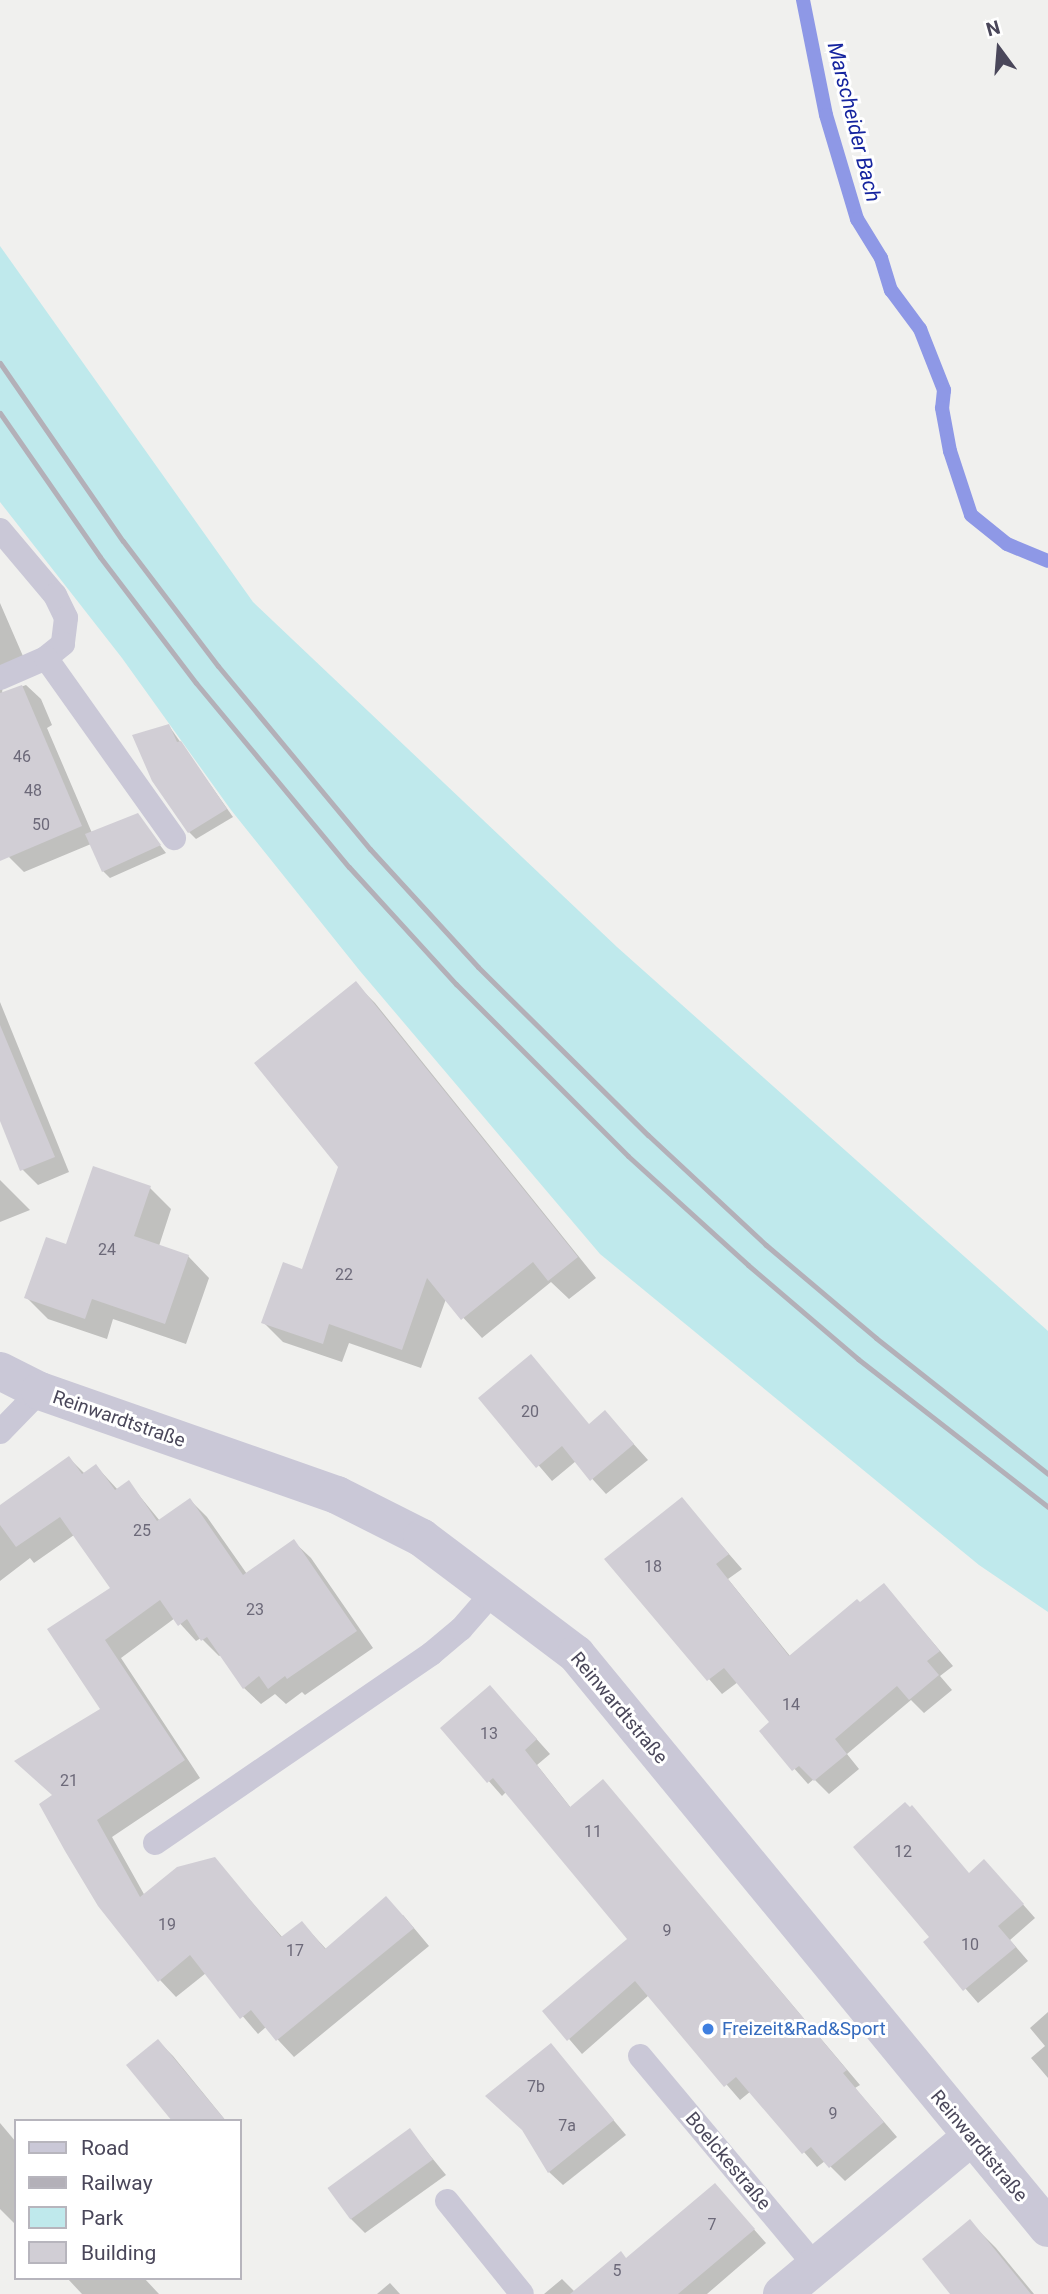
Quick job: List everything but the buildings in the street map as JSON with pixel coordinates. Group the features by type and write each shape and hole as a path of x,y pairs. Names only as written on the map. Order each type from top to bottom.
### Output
{"street":[{"name":"Reinwardtstraße","path":"0,1371 40,1391 337,1494 422,1538 576,1654 1048,2228"},
{"path":"782,2294 971,2137"}],"lane":[{"path":"0,530 55,594 66,618 63,644 46,658 0,678"},
{"path":"46,658 174,838"},
{"path":"0,1432 40,1391"},
{"path":"155,1843 431,1654 461,1629 495,1591"},
{"name":"Boelckestraße","path":"640,2056 815,2265"},
{"path":"447,2201 522,2294"}],"green space":[{"path":"0,246 253,602 617,947 1048,1331 1048,1612 979,1565 600,1254 360,971 231,810 122,658 0,502"}],"waterway":[{"name":"Marscheider Bach","path":"803,0 826,115 857,219 881,258 891,290 920,329 944,390 942,408 950,451 971,515 1007,544 1048,561"}],"railway":[{"path":"0,363 123,541 218,666 370,849 478,967 648,1135 766,1245 876,1338 1048,1474"},
{"path":"0,413 100,557 196,683 349,867 456,984 628,1156 748,1265 858,1359 1048,1507"}],"place":[{"name":"Freizeit&Rad&Sport","path":"708,2029"}]}
